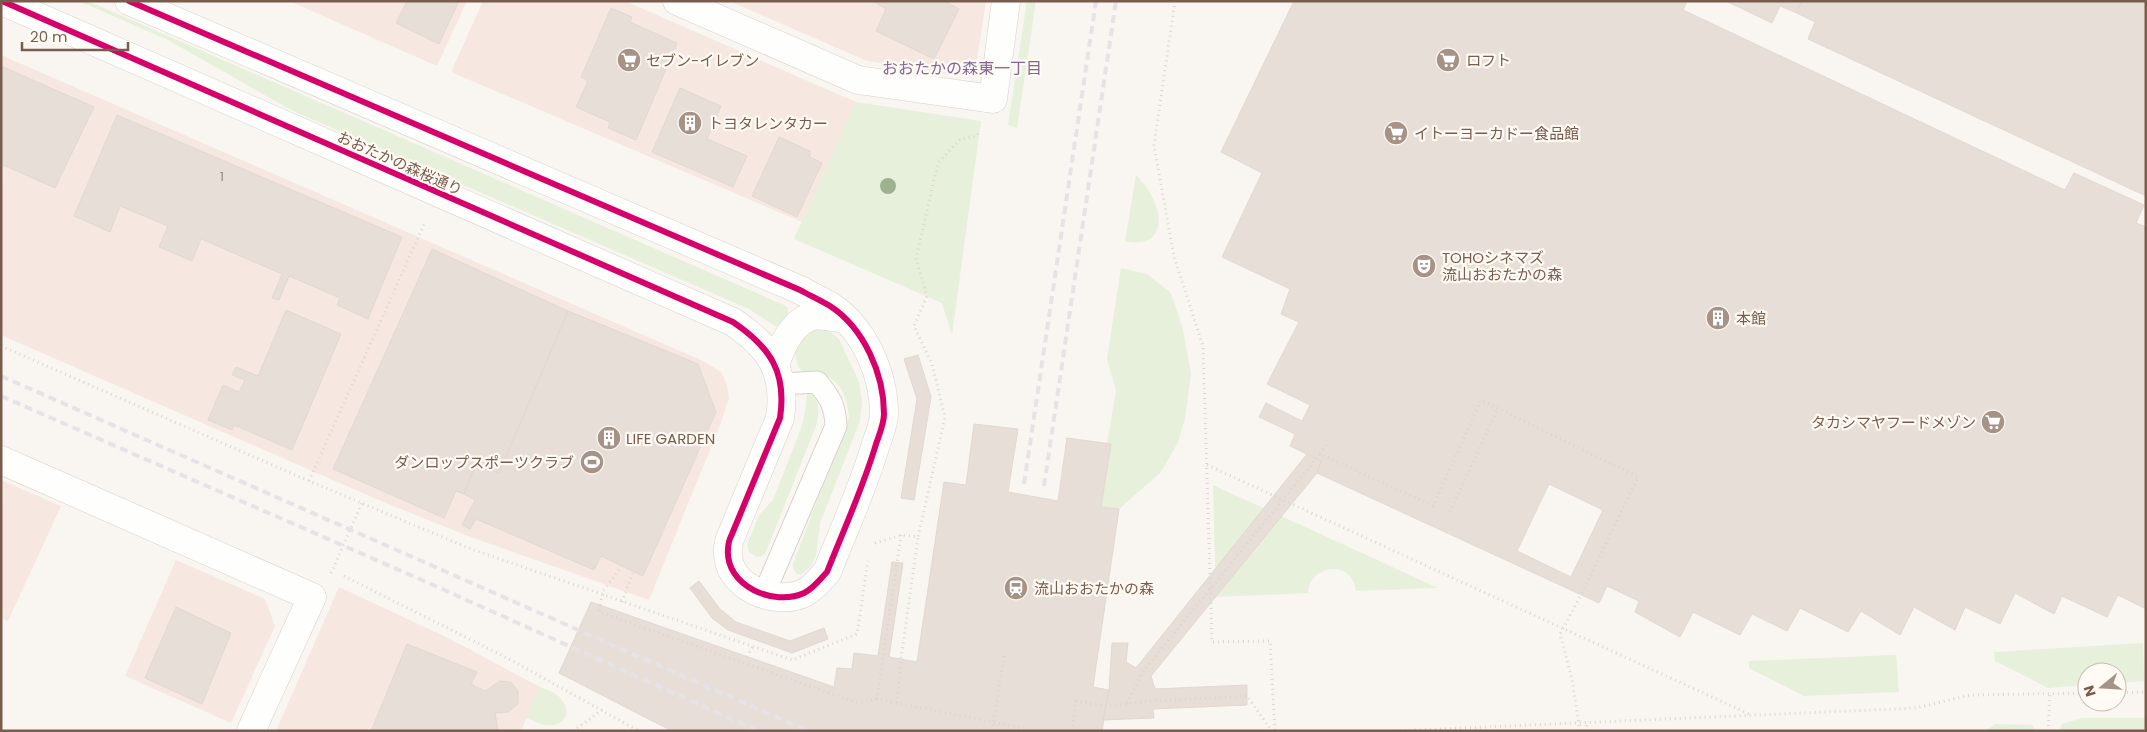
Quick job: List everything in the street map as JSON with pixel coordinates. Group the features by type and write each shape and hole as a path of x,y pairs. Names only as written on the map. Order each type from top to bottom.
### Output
{"street":[{"name":"おおたかの森桜通り","path":"2,1 733,322 766,349 779,374"},
{"path":"129,1 800,290 830,306 845,319 864,341 873,362 882,389 884,416 868,472 826,572 817,583 805,592 779,598 752,590 739,581 731,566 728,550 732,534 780,418 783,400 779,374 781,346 787,336 806,319 813,316 845,319"},
{"path":"677,1 858,80 993,99 1006,1"},
{"path":"1,460 312,597 251,731"}],"lane":[{"path":"764,594 836,426 835,410 828,395 817,382 779,374"}],"path":[{"path":"1175,1 1154,145 1174,257 1203,346 1212,642 1270,641 1274,731"},
{"path":"914,326 927,296 916,259 938,163 960,139 977,136 979,132"},
{"path":"309,481 426,222"},
{"path":"1,346 309,481 471,549 662,615"},
{"path":"1320,454 1433,506 1481,400 1638,476 1581,595 1560,634 1572,679 1580,731"},
{"path":"1450,512 1498,408"},
{"path":"1127,703 1142,673 1326,445"},
{"path":"1207,465 1751,715"},
{"path":"333,571 362,503"},
{"path":"877,699 901,535"},
{"path":"897,703 901,659 918,537"},
{"path":"622,566 604,590 599,612 858,703 877,699 1036,731"},
{"path":"622,602 633,572"},
{"path":"344,576 503,656 639,731"},
{"path":"748,657 753,646"},
{"path":"992,731 1004,656"},
{"path":"2127,693 2146,692"},
{"path":"1395,731 1916,708 1970,695 2077,693"},
{"path":"2048,731 2050,694"},
{"path":"1072,731 1076,701 1106,706 1152,701 1247,696 1274,731"},
{"path":"573,731 602,710"},
{"path":"1585,731 1588,722"}],"shaded area":[{"path":"289,1 467,1 437,66"},
{"path":"483,1 625,1 856,102 802,222 451,72"},
{"path":"729,1 986,1 977,59 954,75 867,61"},
{"path":"1,55 703,361 721,372 727,385 729,398 720,425 649,600 468,536 381,501 1,335"},
{"path":"1,480 61,506 8,621 1,618"},
{"path":"176,560 265,599 275,626 231,723 125,676"},
{"path":"339,587 450,639 540,687 521,731 276,731"}],"green space":[{"path":"79,1 88,1 784,305 788,308 788,315 780,325 775,326 749,309 291,110 168,40"},
{"path":"1027,1 1036,1 1017,128 1008,125"},
{"path":"856,102 981,121 952,335 942,303 794,239"},
{"path":"1136,175 1152,197 1159,219 1158,227 1151,238 1135,242 1125,241"},
{"path":"1121,268 1147,274 1171,293 1183,329 1191,374 1185,418 1178,442 1161,472 1119,509 1101,507 1111,445 1107,444 1116,390 1107,359"},
{"path":"807,327 825,328 839,339 859,382 862,401 860,421 820,523 816,556 811,566 802,574 797,574 793,569 793,564 849,417 845,397 836,383 822,375 802,371 798,366 792,342"},
{"path":"810,393 818,404 816,426 766,552 762,556 757,557 749,552 747,545 759,515 773,500 801,429 807,394"},
{"path":"1213,485 1438,588 1356,591 1353,581 1348,574 1332,569 1323,571 1316,576 1311,583 1308,593 1216,597"},
{"path":"2143,643 2144,681 2127,682 2127,662 2077,662 2077,686 2048,688 1995,661 1994,652"},
{"path":"1896,655 1899,692 1804,696 1749,668 1749,661"},
{"path":"540,687 557,695 565,704 566,714 562,722 545,725 526,718"},
{"path":"2082,718 2146,718 2146,731 2059,731 2062,724"},
{"path":"1995,724 2032,725 2037,731 1986,731"}],"building":[{"path":"407,1 459,1 439,44 396,23"},
{"path":"873,1 944,1 959,9 934,59 876,31 886,9"},
{"name":"本館","path":"1294,1 1687,1 1683,10 2065,190 2074,173 2144,205 2136,223 2146,227 2146,609 2118,595 2107,617 2062,596 2054,614 2015,593 2000,624 1965,607 1955,630 1914,607 1900,635 1861,611 1848,632 1800,608 1787,631 1752,614 1740,635 1693,612 1680,637 1635,612 1639,601 1607,586 1599,603 1317,473 1321,461 1290,446 1295,434 1259,417 1266,403 1302,421 1310,405 1267,384 1299,322 1281,314 1290,289 1222,257 1262,173 1221,152","holes":["1549,484 1603,510 1571,577 1517,551"]},
{"path":"1726,1 1802,1 1797,13 1780,6 1772,23"},
{"path":"1802,1 2146,1 2146,196 1808,39 1815,22 1797,13"},
{"name":"セブン-イレブン","path":"611,8 632,17 630,22 677,43 636,140 608,128 610,122 576,107 588,81 581,77"},
{"path":"1,66 94,107 55,188 1,164"},
{"name":"トヨタレンタカー","path":"680,88 721,106 707,139 747,156 733,187 652,152"},
{"path":"117,115 402,237 368,319 337,305 340,298 289,276 279,300 272,298 282,274 201,239 192,261 159,247 168,226 120,206 110,232 74,216"},
{"path":"779,137 810,151 810,157 822,163 797,217 752,196"},
{"path":"432,249 568,311 499,473 476,464 464,494 456,491 444,518 333,469"},
{"path":"286,310 341,334 292,450 234,425 232,430 208,420 223,385 239,392 245,380 232,375 236,367 258,376"},
{"name":"LIFE GARDEN","path":"568,311 698,364 716,412 643,576 601,556 594,570 476,519 470,529 462,525 475,500 464,494 476,464 499,473"},
{"path":"918,355 931,397 914,500 901,498 917,399 904,359"},
{"name":"流山おおたかの森","path":"974,424 1018,429 1008,492 1058,501 1067,438 1111,444 1101,507 1119,509 1093,687 1109,690 1102,731 672,731 559,673 591,602 834,687 837,668 852,669 854,653 878,656 892,562 903,563 889,657 917,662 944,482 966,485"},
{"path":"1307,454 1321,461 1317,473 1151,676 1155,689 1247,685 1247,705 1153,709 1154,718 1103,720 1109,690 1112,643 1128,643 1126,662 1136,668"},
{"path":"699,581 720,609 736,622 790,641 824,628 828,639 792,653 728,630 712,618 690,588"},
{"path":"176,607 231,633 202,704 145,678"},
{"path":"407,644 477,672 471,684 485,691 500,681 511,682 518,691 518,704 508,712 495,713 498,731 371,731"}],"railway":[{"path":"1024,484 1096,1"},
{"path":"1044,486 1116,1"},
{"path":"1,376 808,731"},
{"path":"1,396 431,584 758,731"}],"cycle path":[{"path":"2,1 733,322 757,341 773,362 781,387 782,402 780,418 728,545 729,562 734,573 743,583 766,595 779,597 792,597 808,591 827,572 865,477 884,418 880,383 870,353 862,339 842,315 830,306 800,290 129,1"}],"place":[{"name":"セブン-イレブン","path":"629,60"},
{"name":"ロフト","path":"1448,60"},
{"name":"トヨタレンタカー","path":"690,123"},
{"name":"イトーヨーカドー食品館","path":"1396,133"},
{"name":"TOHOシネマズ 流山おおたかの森","path":"1424,266"},
{"name":"本館","path":"1718,318"},
{"name":"タカシマヤフードメゾン","path":"1993,422"},
{"name":"LIFE GARDEN","path":"609,438"},
{"name":"ダンロップスポーツクラブ","path":"592,462"},
{"name":"流山おおたかの森","path":"1016,588"}],"district":[{"name":"おおたかの森東一丁目","path":"962,68"}]}
